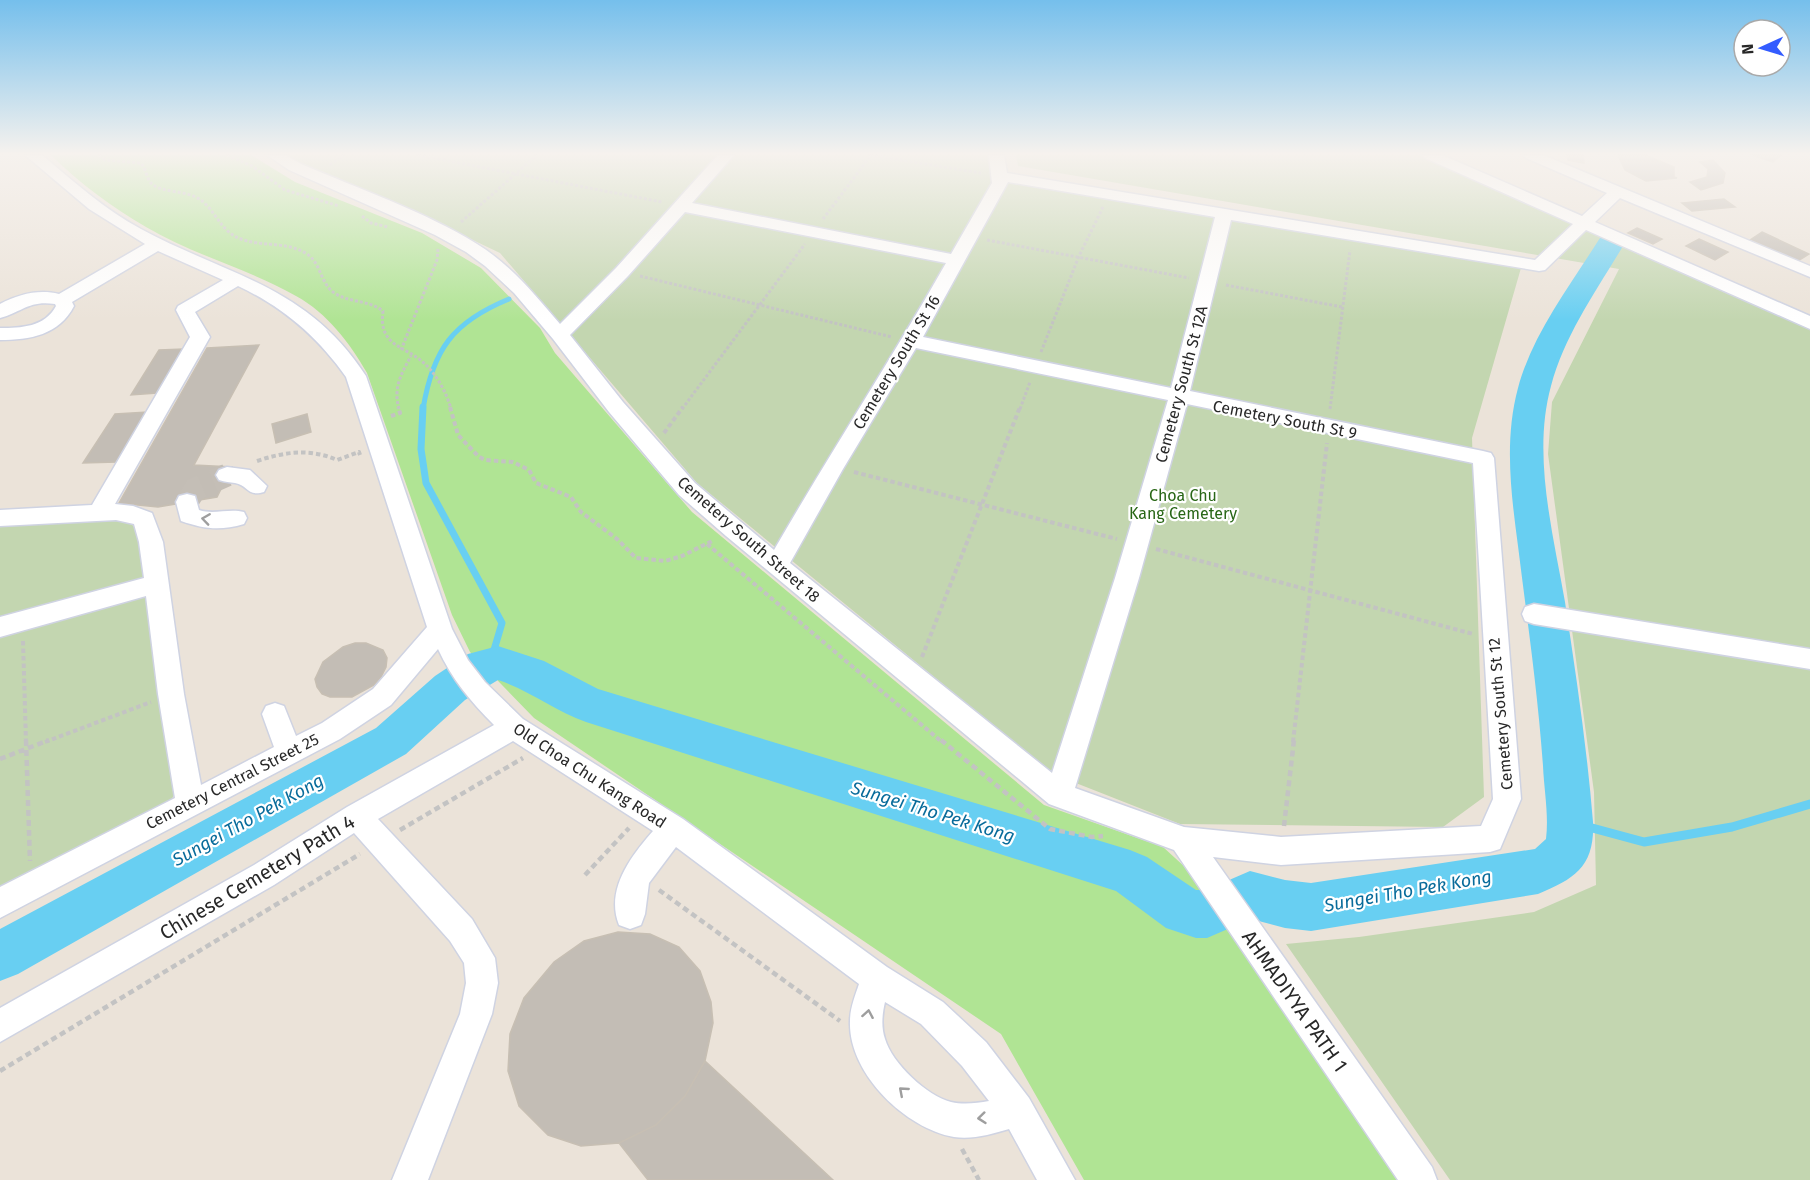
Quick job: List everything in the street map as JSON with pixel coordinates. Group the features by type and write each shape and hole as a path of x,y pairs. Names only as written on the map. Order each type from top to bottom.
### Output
{"street":[{"name":"Old Choa Chu Kang Road","path":"101,210 158,244 237,279 296,310 314,323 341,351 356,376 440,629 459,667 476,690 514,728 673,828 876,978 932,1013 974,1054 1017,1110 1057,1180"},
{"name":"Cemetery South Street 18","path":"381,210 441,240 472,248 491,262 520,289 560,335 687,489 734,530 1059,795 1174,836"},
{"path":"560,335 622,272 677,210"},
{"path":"702,210 955,260"},
{"name":"Cemetery South St 16","path":"777,565 832,467 911,341 984,210"},
{"path":"1206,210 1539,266 1597,210"},
{"path":"1556,210 1810,323"},
{"path":"1661,210 1810,272"},
{"name":"Cemetery South St 12A","path":"1059,795 1138,544 1209,281 1224,213"},
{"path":"0,312 25,299 47,296 62,300 158,244"},
{"path":"99,512 200,338 185,310 237,279"},
{"path":"0,334 25,334 54,322 65,306 62,300"},
{"name":"Cemetery South St 9","path":"911,341 1483,458"},
{"name":"Cemetery South St 12","path":"1174,836 1281,851 1490,839 1507,799 1494,640 1483,458"},
{"path":"228,475 242,475 256,486"},
{"path":"187,502 189,515 206,521 236,518"},
{"path":"0,518 99,512 133,514 144,519 151,542 171,694 190,802"},
{"path":"11,624 155,584"},
{"path":"1546,616 1810,659"},
{"name":"Cemetery Central Street 25","path":"0,903 190,802 331,731 382,698 440,629"},
{"path":"275,714 289,752"},
{"name":"Chinese Cemetery Path 4","path":"0,1026 264,875 357,816 514,728"},
{"path":"357,816 461,930 479,958 482,983 476,1014 410,1180"},
{"path":"630,914 629,899 636,874 673,828"},
{"name":"AHMADIYYA PATH 1","path":"1174,836 1229,906 1419,1180"},
{"path":"876,978 866,1022 872,1050 891,1081 919,1105 946,1118 959,1120 988,1118 1017,1110"}],"path":[{"path":"213,210 227,232 246,241 292,247 306,253 315,261 323,286 339,296 369,301 383,311 381,325 383,331 401,350 425,364 438,381 449,402 458,435 478,456 486,460 513,462 529,470 536,483 571,497 581,512 617,539 636,558 665,561 682,556 734,530"},
{"path":"401,350 436,260 441,240 475,210"},
{"path":"652,448 830,210"},
{"path":"915,677 1079,256 1102,210"},
{"path":"356,212 371,223 391,228"},
{"path":"969,237 1079,256 1343,308"},
{"path":"622,272 911,341"},
{"path":"371,422 400,413 395,399 396,384 411,356"},
{"path":"252,463 310,450 326,453 337,460 359,452 371,470 386,465"},
{"path":"832,467 1138,544 1494,640"},
{"path":"1281,851 1312,591"},
{"path":"11,624 24,750 31,886"},
{"path":"0,759 171,694"},
{"path":"0,1071 544,745"},
{"path":"585,875 646,810"},
{"path":"636,874 843,1023 872,1050"}],"green space":[{"path":"118,210 365,210 422,233 481,268 540,328 555,353 692,512 1044,805 1163,847 1186,868 1399,1180 1084,1180 1001,1034 534,718 470,652 452,615 367,373 345,340 328,320 307,303 278,286 183,246"},
{"name":"Choa Chu Kang Cemetery","path":"410,210 1182,210 1521,268 1472,438 1484,797 1443,827 1180,824 1053,774 697,483 500,253"},
{"path":"1275,210 1567,210 1810,316 1810,1180 1450,1180 1286,944 1359,937 1534,912 1596,885 1594,792 1548,454 1552,402 1619,269"},
{"path":"103,518 127,521 140,531 177,788 171,801 0,896 0,524"}],"building":[{"path":"1637,228 1662,239 1653,244 1628,233"},
{"path":"1762,232 1809,254 1798,261 1750,240"},
{"path":"1699,239 1728,252 1715,260 1686,246"},
{"path":"259,345 194,465 232,467 217,497 158,507 119,503 207,348"},
{"path":"183,349 157,393 131,395 159,350"},
{"path":"147,412 117,462 83,463 115,414"},
{"path":"307,414 311,432 276,443 272,424"},
{"path":"355,643 366,643 383,650 387,658 381,677 374,685 352,697 330,697 322,694 315,679 323,662 343,647"},
{"path":"618,932 650,934 679,947 700,971 711,1002 713,1023 705,1061 685,1096 656,1125 619,1143 581,1146 548,1135 519,1106 508,1071 510,1034 524,998 554,962 584,941"},
{"path":"705,1061 833,1180 648,1180 619,1143 656,1125 685,1096"}],"waterway":[{"name":"Sungei Tho Pek Kong","path":"0,956 391,741 450,688 483,666 498,663 529,673 586,704 1130,873 1183,911 1196,914 1207,914 1250,895 1285,904 1311,907 1543,869 1556,862 1566,851 1570,839 1570,822 1558,696 1527,465 1530,407 1542,364 1552,343 1612,241"},
{"name":"Sungei Tho Pek Kong","path":"423,409 433,370 449,340 473,317 509,299"},
{"name":"Sungei Tho Pek Kong","path":"423,407 421,449 426,483 502,623 494,650 483,666"},
{"path":"1570,822 1644,842 1732,827 1810,804"}],"tunnel":[{"path":"187,502 195,489 227,475"}]}
